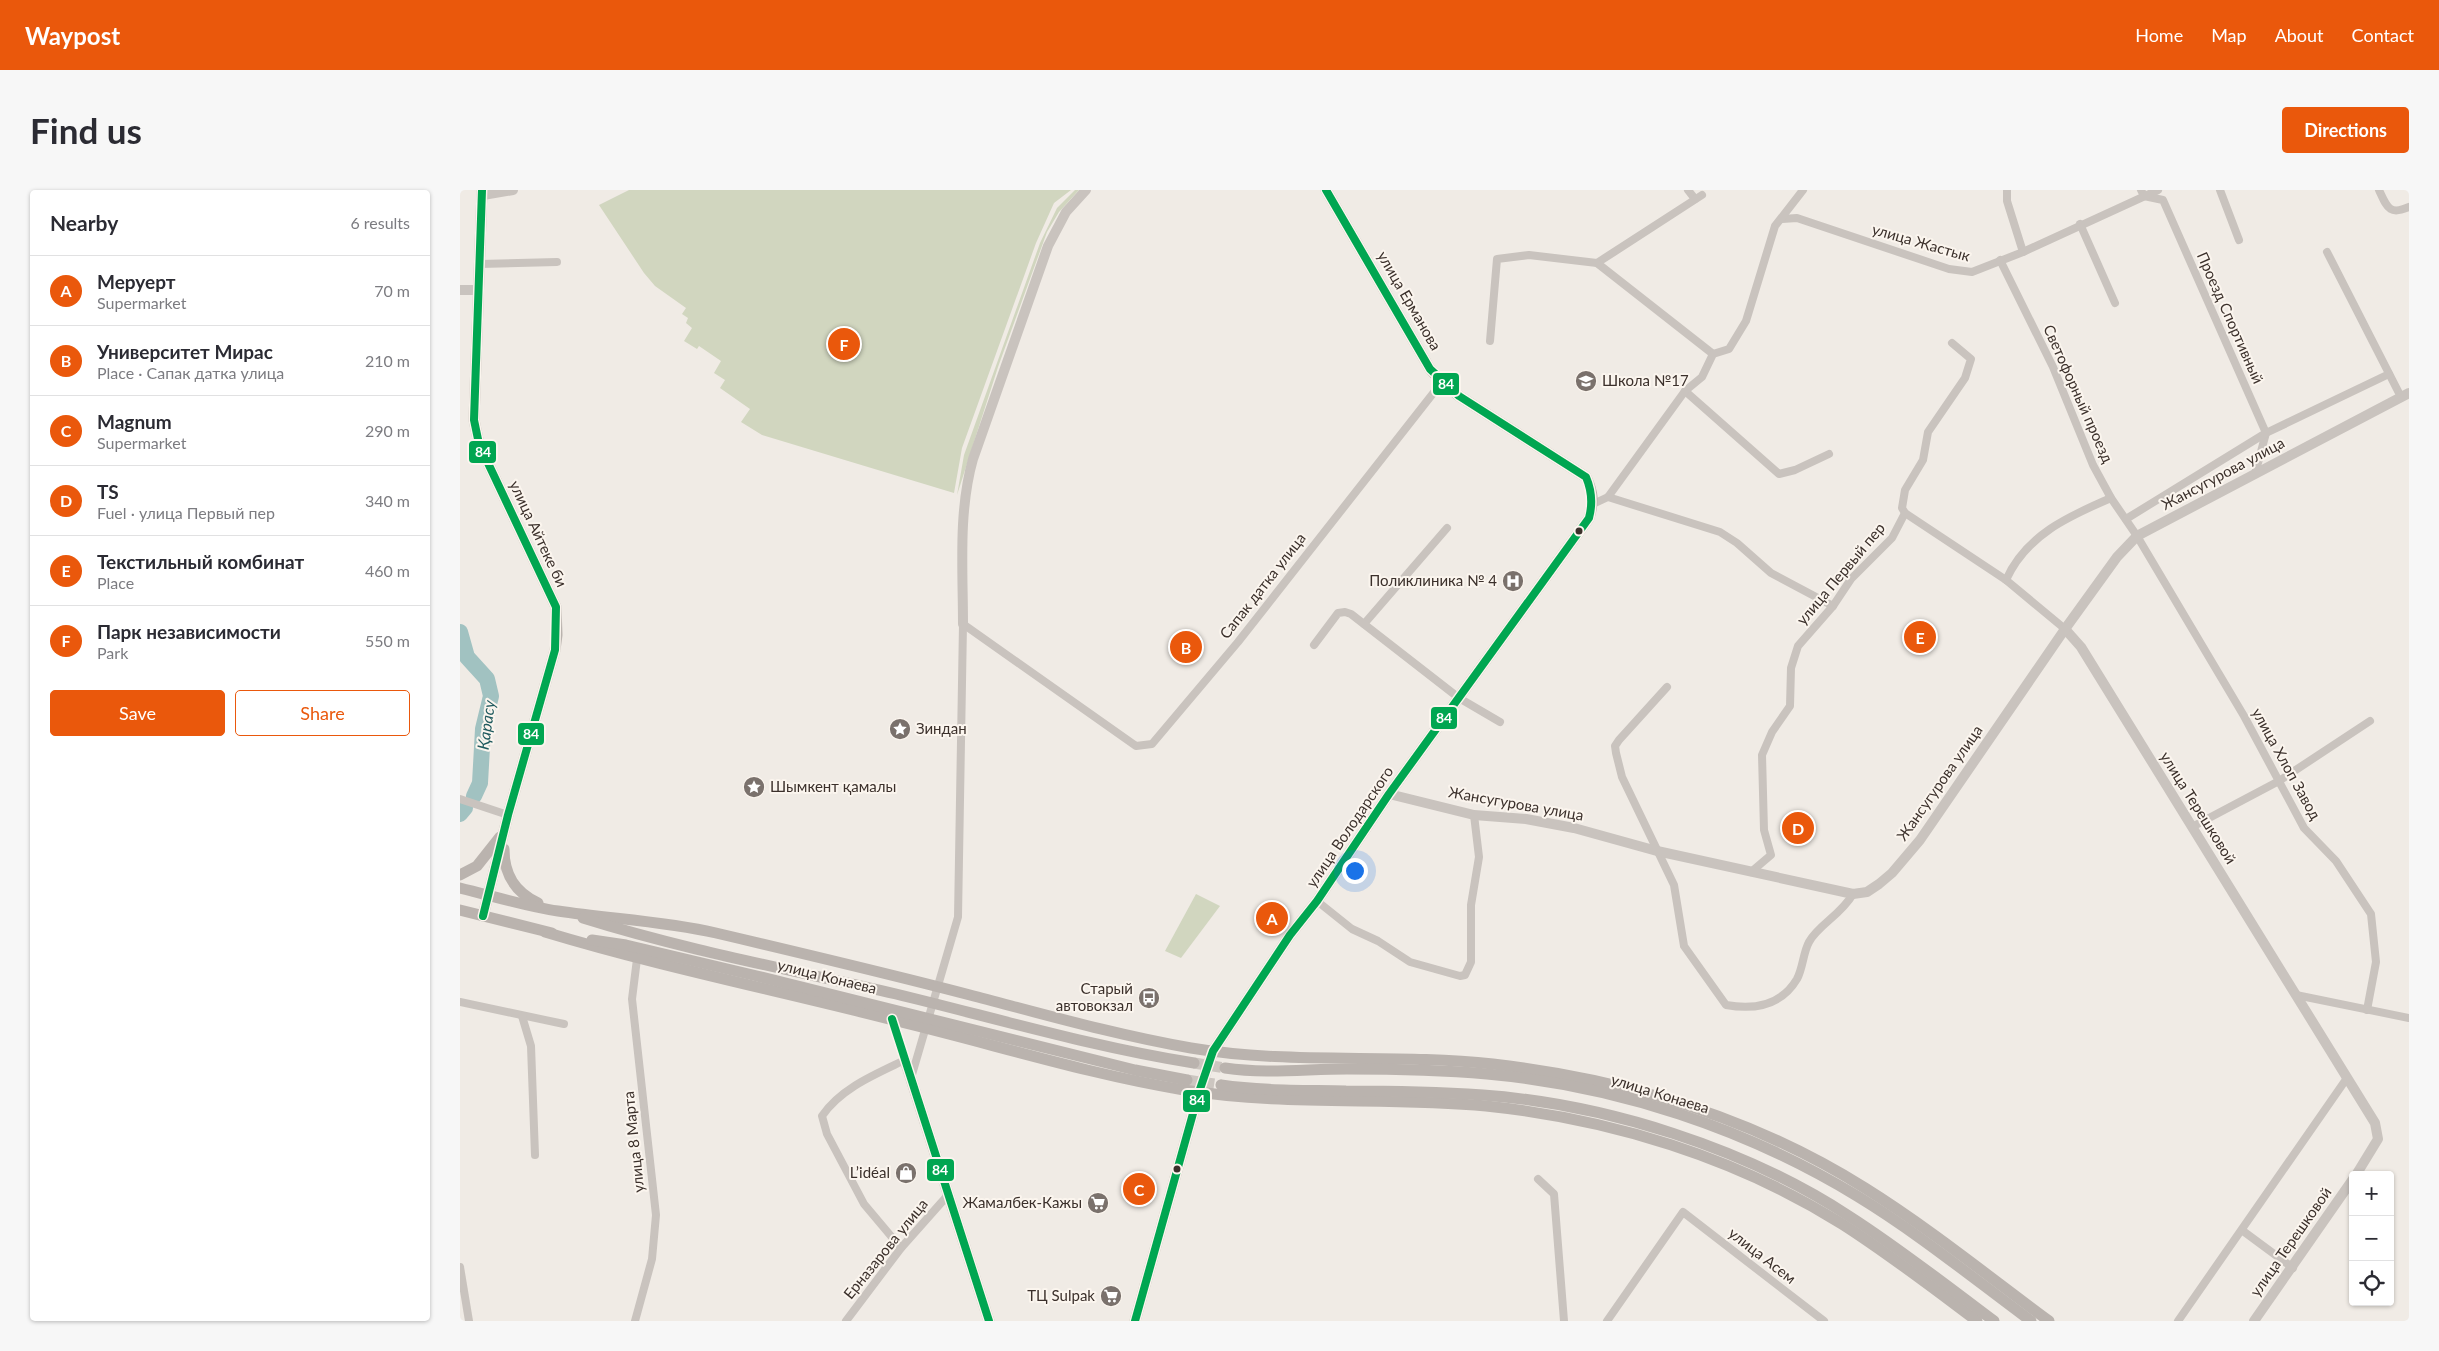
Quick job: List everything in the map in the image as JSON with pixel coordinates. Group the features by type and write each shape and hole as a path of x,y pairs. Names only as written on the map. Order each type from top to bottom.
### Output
{"main road":[{"name":"улица Ерманова","path":"1326,190 1430,369 1459,396 1586,477 1593,492 1593,504"},
{"name":"улица Айтеке би","path":"482,192 474,420 479,444 556,607 558,635 544,695 508,815 483,916"},
{"name":"улица Володарского","path":"1136,1321 1199,1092 1213,1052 1290,935 1317,901 1389,794 1589,518 1593,504"},
{"path":"460,876 477,866 504,831"},
{"path":"504,831 504,861 507,875 526,898 548,909"},
{"name":"улица Конаева","path":"460,888 548,909 624,917 694,928 1142,1039 1213,1052 1290,1058 1487,1064 1564,1073 1631,1088 1694,1107 1747,1127 1810,1157 1864,1187 1924,1228 2049,1321"},
{"name":"улица Конаева","path":"460,910 545,932 626,945 928,1023 1187,1080"},
{"name":"улица Конаева","path":"560,911 632,934 880,990 1099,1046 1194,1063"},
{"path":"545,932 637,959 892,1019 928,1023 1133,1081 1243,1098 1288,1101 1484,1106 1557,1115 1620,1129 1680,1147 1730,1166 1790,1195 1841,1224 1977,1321"},
{"path":"905,1060 989,1321"},
{"name":"улица Конаева","path":"1225,1068 1244,1071 1347,1069 1486,1074 1563,1084 1629,1098 1742,1137 1805,1166 1858,1196 1918,1237 2031,1321"},
{"path":"1221,1085 1288,1090 1485,1096 1559,1105 1623,1118 1683,1137 1734,1157 1795,1185 1847,1214 1905,1254 1994,1321"}],"street":[{"path":"482,192 513,190"},
{"path":"911,1078 958,918 964,503 966,482 1048,246 1066,212 1086,190"},
{"path":"1597,263 1699,197 1688,190"},
{"path":"1593,504 1608,497 1686,391 1702,377 1713,354 1729,349 1746,321 1775,226 1803,190"},
{"path":"2007,190 2007,201 2023,252"},
{"name":"улица Жастык","path":"1782,219 1797,218 1949,268 1972,272 2023,252 2143,193 2158,190"},
{"path":"2220,190 2239,240"},
{"path":"2379,190 2386,205 2391,210 2399,211 2409,207"},
{"name":"Проезд Спортивный","path":"2143,193 2163,200 2266,433"},
{"path":"2080,224 2115,303"},
{"path":"2327,252 2389,374 2405,395"},
{"path":"1490,341 1496,259 1529,255 1597,263 1713,354"},
{"name":"Светофорный проезд","path":"2000,260 2053,367 2093,464 2111,498 2137,536"},
{"path":"480,264 557,262"},
{"path":"460,290 479,290"},
{"path":"1905,513 1902,508 1901,499 1923,460 1928,432 1968,372 1972,359 1952,343"},
{"path":"2126,519 2266,433 2389,374"},
{"name":"Сапак датка улица","path":"963,624 1136,746 1152,744 1233,648 1442,382"},
{"path":"1686,391 1779,474 1795,470 1829,454"},
{"name":"Жансугурова улица","path":"1389,794 1474,815 1504,816 1545,822 1657,851 1853,894 1867,892 1892,873 1920,840 2065,629 2117,557 2137,536 2405,395"},
{"path":"2255,474 2266,433"},
{"path":"1608,497 1720,532 1737,543 1771,573 1833,606"},
{"path":"2006,580 2021,555 2043,533 2063,520 2111,498"},
{"name":"улица Терешковой","path":"1905,513 2006,580 2065,629 2081,647 2375,1123 2378,1138 2358,1171"},
{"name":"улица Первый пер","path":"1750,872 1771,855 1764,830 1762,755 1772,732 1790,706 1792,668 1798,646 1833,606 1851,579 1892,538 1905,513"},
{"path":"1364,624 1447,528"},
{"name":"улица Хлоп Завод","path":"2137,536 2244,716 2304,828 2336,861 2371,914 2376,962 2367,1010"},
{"path":"1314,644 1341,612 1351,614 1459,698 1500,722"},
{"path":"1668,687 1615,746 1622,777 1674,886 1684,946 1726,1005 1762,1007 1778,997 1796,979 1809,942 1847,904 1853,894"},
{"path":"2192,828 2279,782 2370,721"},
{"path":"460,798 508,815"},
{"path":"1317,901 1352,930 1378,941 1410,962 1460,976 1466,975 1471,962 1471,905 1479,857 1474,815"},
{"name":"улица 8 Марта","path":"635,1321 652,1259 656,1215 632,999 637,959"},
{"path":"2296,995 2409,1018"},
{"path":"460,1002 564,1024"},
{"path":"522,1016 531,1046 535,1155"},
{"path":"892,1019 905,1060 864,1080 830,1105 822,1116 827,1134 864,1204 901,1248"},
{"path":"2178,1321 2347,1078"},
{"path":"1538,1179 1554,1194 1564,1321"},
{"name":"улица Терешковой","path":"2254,1321 2293,1268 2349,1185"},
{"name":"Ерназарова улица","path":"846,1321 901,1248 948,1196"},
{"name":"улица Асем","path":"1607,1321 1683,1212 1823,1321"},
{"path":"2242,1231 2293,1268"},
{"path":"460,1268 469,1321"}],"green space":[{"path":"629,190 1071,190 1054,203 1036,243 962,448 954,493 762,435 741,422 750,409 720,388 725,380 714,373 721,361 699,346 697,349 684,341 692,328 686,323 688,318 682,314 686,308 655,286 644,273 599,205"},
{"path":"1075,190 1079,190 1059,212 1047,232 998,367 957,495 964,455 1040,243 1057,208"},
{"path":"1196,894 1220,906 1181,958 1165,951"}],"waterway":[{"name":"Қарасу","path":"460,632 467,657 487,679 491,696 483,729 480,783 474,796"},
{"name":"Қарасу","path":"460,814 465,808"}],"tunnel":[{"path":"1194,1063 1225,1068"},
{"path":"1187,1080 1221,1085"}],"transit line":[{"name":"84","path":"482,190 474,420 479,444 556,607 555,650 508,815 483,916"},
{"name":"84","path":"1135,1321 1199,1092 1213,1051 1290,935 1317,901 1389,794 1589,518 1590,513 1590,487 1586,477 1459,396 1430,369 1326,190"},
{"name":"84","path":"892,1019 989,1321"}],"place":[{"name":"Парк независимости","path":"844,344"},
{"name":"Школа №17","path":"1586,381"},
{"name":"Поликлиника № 4","path":"1513,581"},
{"name":"Текстильный комбинат","path":"1920,637"},
{"name":"Университет Мирас","path":"1186,647"},
{"name":"Зиндан","path":"900,729"},
{"name":"Шымкент қамалы","path":"754,787"},
{"name":"TS","path":"1798,828"},
{"name":"Меруерт","path":"1272,918"},
{"name":"Старый автовокзал","path":"1149,998"},
{"name":"L’idéal","path":"906,1173"},
{"name":"Magnum","path":"1139,1189"},
{"name":"Жамалбек-Кажы","path":"1098,1203"},
{"name":"ТЦ Sulpak","path":"1111,1296"}]}
